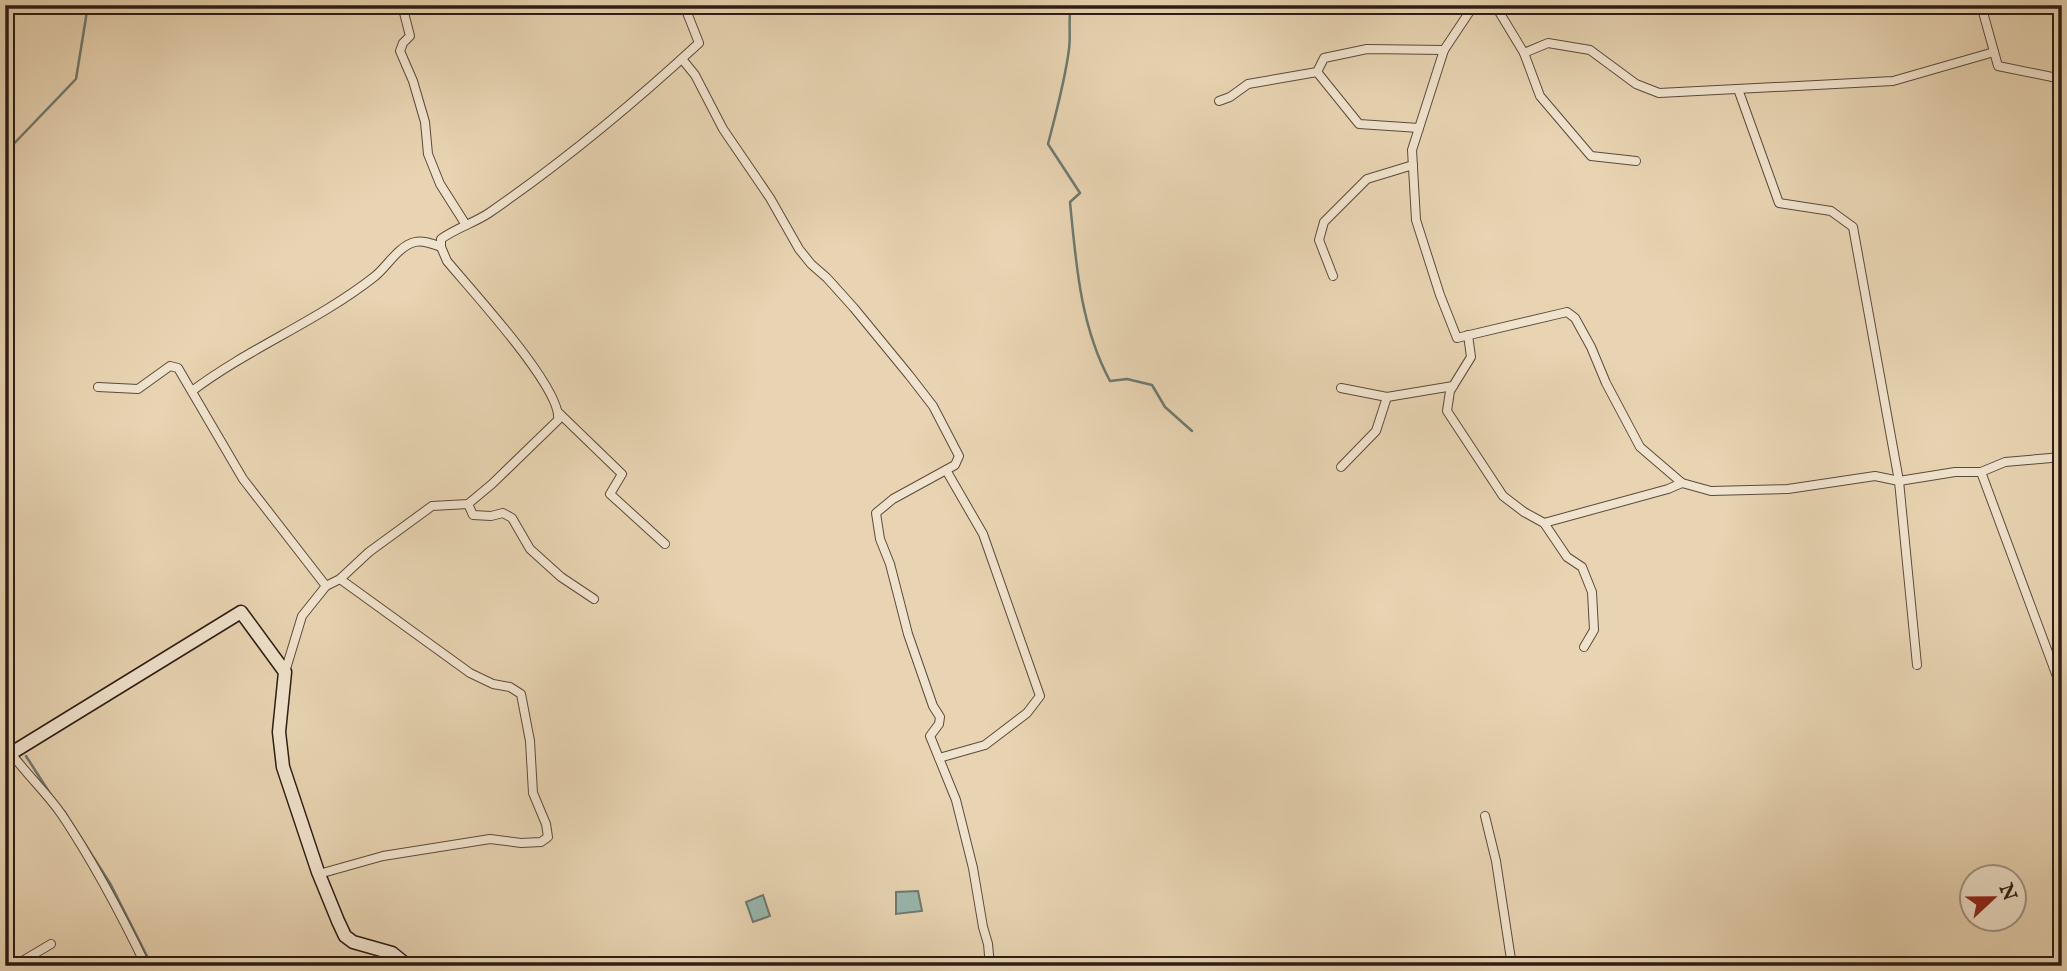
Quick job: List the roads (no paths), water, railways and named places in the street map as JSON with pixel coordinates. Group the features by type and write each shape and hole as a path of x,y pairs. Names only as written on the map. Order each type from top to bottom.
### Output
{"main road":[{"path":"8,755 241,611 285,672 279,732 283,767 319,874 345,936 359,945 392,953 408,966"}],"street":[{"path":"402,5 410,36 400,51 413,81 425,121 428,154 440,184 466,225"},
{"path":"285,672 302,616 326,586 340,579 369,552 432,506 468,504 558,420 556,401 540,374 447,261 441,247 441,239 486,215 595,133 699,43 684,5"},
{"path":"1474,5 1444,50 1412,150 1416,220 1458,338 1567,312 1576,318 1640,447 1682,483 1711,491 1788,489 1875,476 1899,481 1955,472 1981,472 2005,462 2062,457"},
{"path":"1495,5 1524,53 1540,96 1591,156 1636,161"},
{"path":"1981,5 1998,66 2062,79"},
{"path":"1524,53 1548,43 1590,50 1636,84 1659,93 1893,81 1994,52"},
{"path":"1317,72 1324,58 1367,49 1444,50"},
{"path":"682,59 695,75 723,129 770,198 799,249 854,308 933,406 959,456 956,465 893,499 876,513 878,531 890,564 908,634 933,706 940,717 939,724 930,736 956,800 969,851 990,966"},
{"path":"1219,101 1230,97 1248,83 1317,72"},
{"path":"1317,72 1359,124 1419,128"},
{"path":"1738,89 1779,203 1831,211 1853,227 1899,481 1917,665"},
{"path":"1333,276 1319,240 1324,222 1367,178 1413,165"},
{"path":"192,391 222,369 346,298 378,274 404,248 415,242 441,247"},
{"path":"1468,335 1471,357 1453,386 1447,411 1503,496 1544,523 1567,557 1582,567 1592,592 1594,629 1584,647"},
{"path":"98,387 138,389 170,366 178,368 243,478 326,586"},
{"path":"1341,388 1387,397 1453,386"},
{"path":"1341,467 1376,431 1387,397"},
{"path":"559,413 622,474 610,494 666,544"},
{"path":"939,758 985,745 1027,713 1040,696 983,534 946,470"},
{"path":"1981,472 2062,690"},
{"path":"1544,523 1682,483"},
{"path":"468,504 473,514 491,516 503,513 512,517 530,549 561,577 594,599"},
{"path":"319,874 383,856 490,839 528,843 541,842 548,837 546,824 533,793 530,741 521,694 510,687 493,684 470,673 340,579"},
{"path":"8,755 61,813 125,923 146,966"},
{"path":"1485,816 1496,861 1512,966"},
{"path":"14,966 51,944"}],"water":[{"path":"918,891 922,911 896,914 896,892"},
{"path":"763,895 770,916 753,922 746,902"}],"waterway":[{"path":"5,153 76,79 88,5"},
{"path":"1071,5 1070,43 1048,144 1080,193 1070,202 1081,293 1092,338 1110,381 1127,379 1152,385 1165,407 1192,431"},
{"path":"5,745 11,742"},
{"path":"26,756 51,795"},
{"path":"64,811 111,885 152,966"}]}
